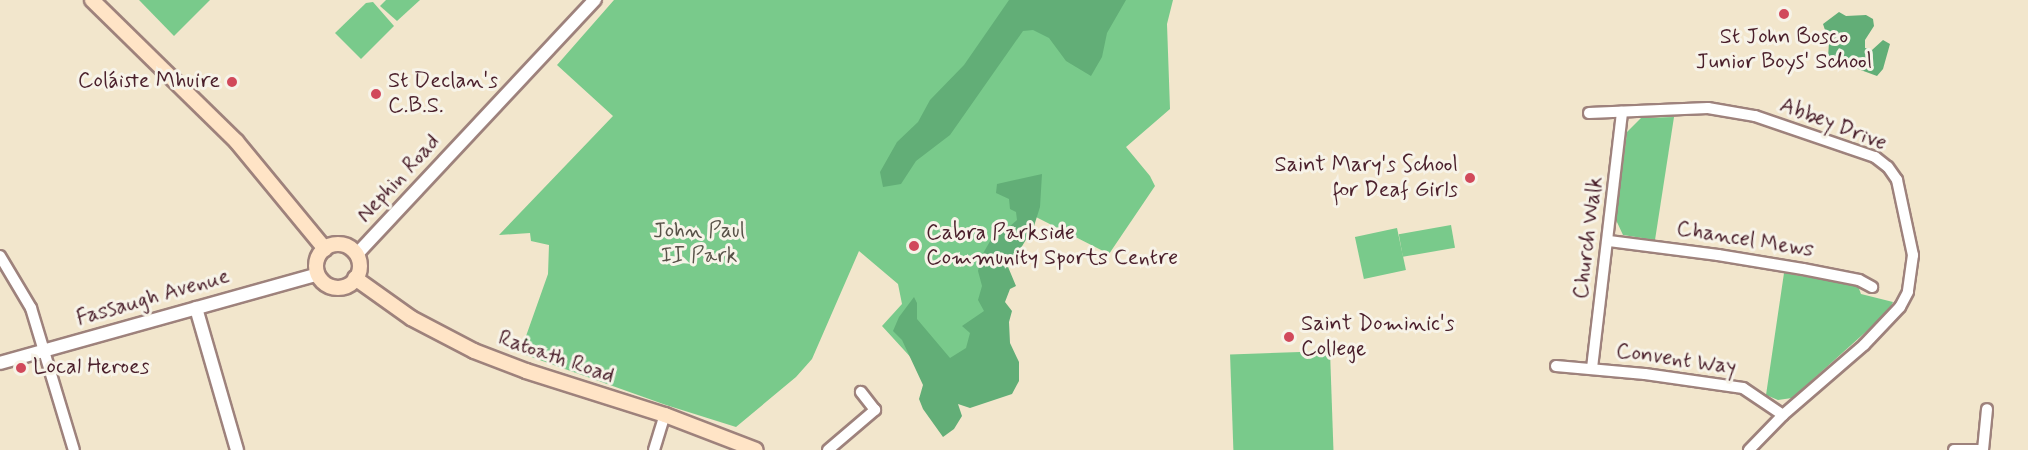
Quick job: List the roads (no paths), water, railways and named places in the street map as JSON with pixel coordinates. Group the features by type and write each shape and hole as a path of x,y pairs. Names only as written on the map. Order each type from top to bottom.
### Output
{"main road":[{"path":"92,0 236,141 325,249"},
{"path":"339,244 351,248 357,254 360,268 355,278 347,285 336,287 324,282 318,274 317,260 325,249 339,244"},
{"name":"Ratoath Road","path":"355,278 411,318 474,351 532,373 665,415 756,450"}],"street":[{"name":"Nephin Road","path":"357,254 595,0"},
{"name":"Abbey Drive","path":"1589,113 1708,108 1755,116 1875,158 1888,167 1897,180 1912,255 1908,292 1900,307 1864,345 1783,415 1749,450"},
{"name":"Church Walk","path":"1592,368 1609,241 1622,112"},
{"name":"Chancel Mews","path":"1609,241 1803,269 1859,280 1872,287"},
{"path":"0,256 31,308 74,450"},
{"name":"Fassaugh Avenue","path":"0,363 318,274"},
{"path":"196,308 237,450"},
{"name":"Convent Way","path":"1556,366 1592,368 1743,388 1783,415"},
{"path":"828,450 875,410 861,392"},
{"path":"1954,450 1983,450 1988,409"},
{"path":"654,450 665,415"}],"place":[{"name":"St John Bosco Junior Boys' School","path":"1784,14"},
{"name":"Coláiste Mhuire","path":"232,82"},
{"name":"St Declan's C.B.S.","path":"376,94"},
{"name":"Saint Mary's School for Deaf Girls","path":"1470,178"},
{"name":"Cabra Parkside Community Sports Centre","path":"914,246"},
{"name":"Saint Dominic's College","path":"1289,337"},
{"name":"Local Heroes","path":"21,368"}],"park label":[{"name":"John Paul II Park","path":"699,244"}]}
